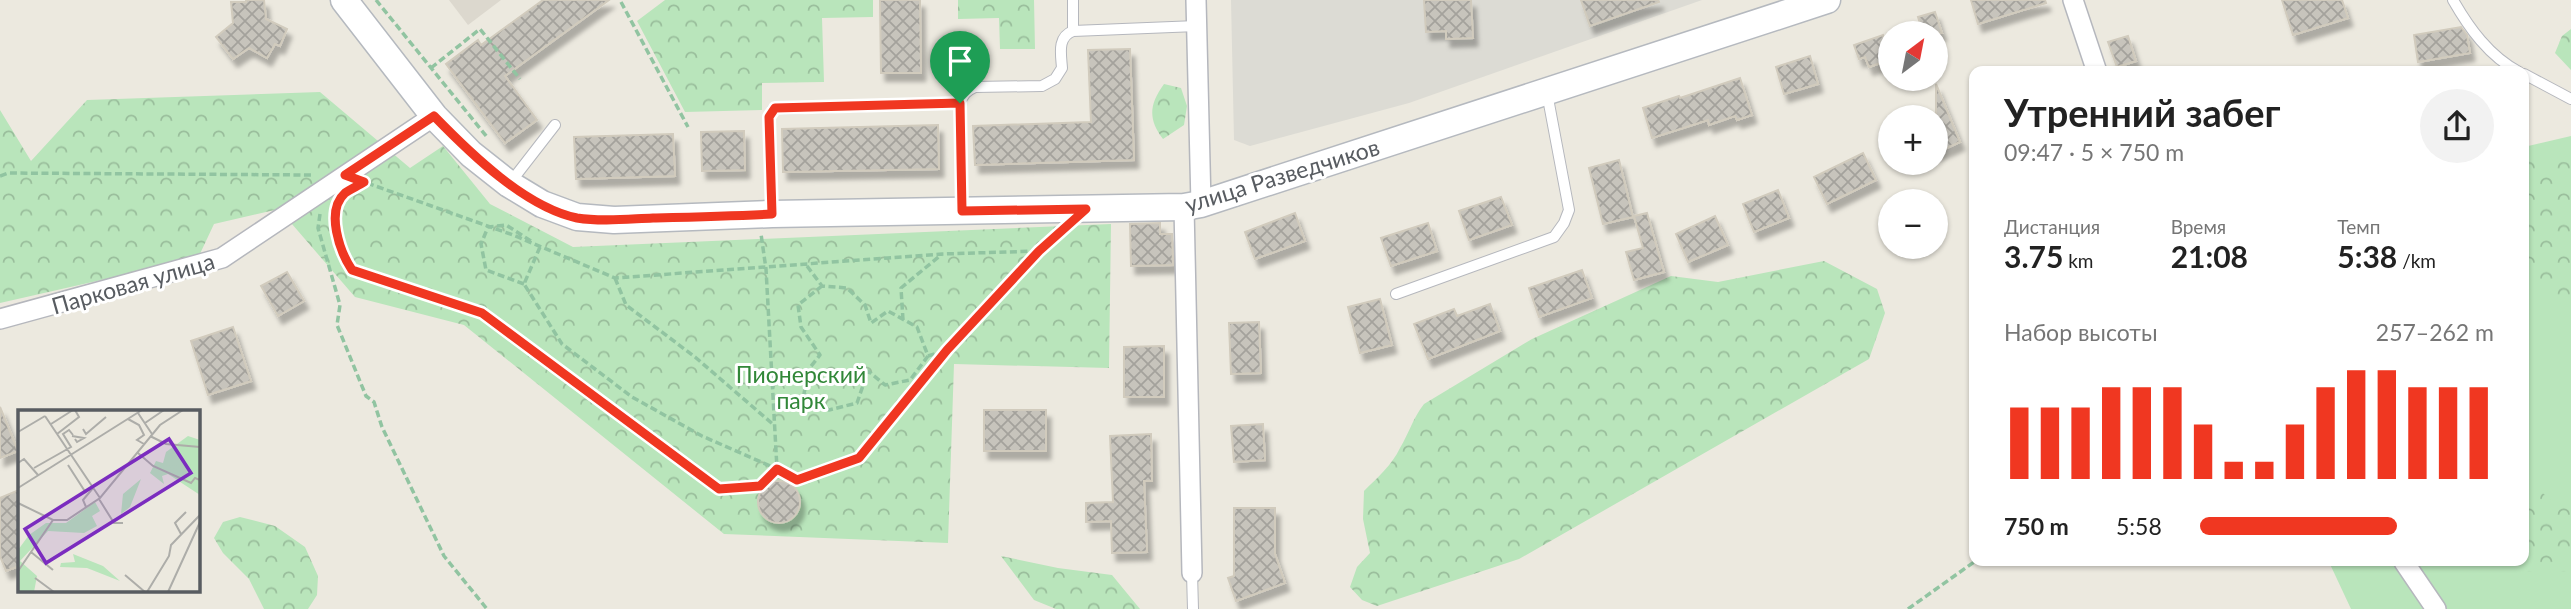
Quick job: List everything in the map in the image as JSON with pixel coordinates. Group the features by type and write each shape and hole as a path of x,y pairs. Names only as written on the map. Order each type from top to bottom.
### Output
{"street":[{"name":"улица Разведчиков","path":"344,0 434,116 471,154 509,184 542,204 576,218 614,220 765,214 1193,206 1827,0"},
{"path":"1192,573 1196,0"},
{"path":"2073,0 2094,66"},
{"name":"Парковая улица","path":"0,319 222,258 338,186 434,116"},
{"path":"2407,566 2437,609"}],"lane":[{"path":"1073,0 1073,31"},
{"path":"2453,0 2465,21 2485,45 2508,66"},
{"path":"962,211 960,103 965,93 975,88 1042,86 1049,83 1062,68 1061,42 1064,36 1073,31 1197,26"},
{"path":"2529,77 2571,99"},
{"path":"1396,294 1553,237 1564,223 1569,210 1547,93"},
{"path":"765,214 769,117 774,109 960,103"},
{"path":"509,184 555,125"},
{"path":"1192,573 1193,609"}],"path":[{"path":"376,0 489,139"},
{"path":"621,2 688,127"},
{"path":"431,68 480,29 520,79"},
{"path":"0,176 8,173 338,186 488,226 615,278 942,254 1039,251"},
{"path":"338,186 334,214 344,257 352,270 482,313 719,489 760,486 777,469 765,214"},
{"path":"338,186 318,228 340,305 337,325 366,396 374,402 382,427 444,556 487,609"},
{"path":"488,226 481,244 486,270 524,284 562,344 632,397 702,436 797,480 859,458 947,350 1039,251 1086,209"},
{"path":"524,284 541,247"},
{"path":"903,320 901,288 942,254"},
{"path":"807,266 822,286"},
{"path":"615,278 626,305 695,357 775,426"},
{"path":"928,356 917,327 888,311 871,323 864,305 847,288 822,286 798,305 801,327 820,355 808,369 804,394 829,410 857,403 868,371 885,385 910,380 928,356 947,350"},
{"path":"1908,609 1969,566"}],"shaded area":[{"path":"449,0 501,0 468,25"},
{"path":"1231,0 1702,0 1409,103 1250,146 1234,140"}],"green space":[{"path":"665,0 873,0 873,17 822,18 824,82 762,83 762,110 685,112 637,21"},
{"path":"958,0 1034,0 1035,49 1000,49 999,18 958,19"},
{"path":"2571,29 2571,70 2555,53 2562,36"},
{"path":"1164,84 1181,88 1187,106 1184,125 1163,139 1155,125 1152,112 1155,99"},
{"name":"Пионерский парк","path":"320,92 410,168 443,146 490,204 573,247 1111,224 1109,368 954,364 948,543 724,534 464,325 355,297 279,209 214,224 198,258 0,303 0,110 31,161 87,100"},
{"path":"2571,136 2571,609 2351,609 2331,566 2529,566 2529,146"},
{"path":"2529,157 2571,163 2571,321 2533,269 2529,259"},
{"path":"1824,261 1877,289 1885,313 1869,359 1519,559 1377,606 1362,600 1350,587 1357,567 1370,553 1363,519 1364,491 1393,460 1424,404 1532,339 1671,276 1718,282"},
{"path":"2529,479 2545,495 2571,510 2571,571 2521,570 2501,566 2529,566"},
{"path":"240,517 275,526 305,547 318,576 317,595 308,609 264,609 249,579 223,553 214,538 223,522"},
{"path":"1001,556 1058,568 1112,575 1140,609 1056,609 1034,600"}],"building":[{"path":"264,0 266,19 287,29 280,46 275,44 267,58 249,48 233,59 216,37 233,23 231,2"},
{"path":"543,0 609,0 505,76 537,120 505,143 446,64 478,40 481,45"},
{"path":"880,0 920,0 921,73 881,73"},
{"path":"1424,0 1471,0 1473,38 1446,39 1446,31 1426,32"},
{"path":"1581,0 1658,0 1659,2 1590,26"},
{"path":"1971,0 2045,0 2046,3 1978,24"},
{"path":"2282,0 2342,0 2348,18 2293,35"},
{"path":"1935,12 1938,21 1919,21 1918,17"},
{"path":"2461,27 2467,35 2470,53 2418,62 2414,35"},
{"path":"2128,36 2136,61 2117,66 2108,42"},
{"path":"1878,37 1878,64 1869,67 1865,57 1859,59 1854,45"},
{"path":"1130,49 1134,160 975,165 973,126 1091,122 1088,50"},
{"path":"1810,56 1818,84 1784,94 1776,67"},
{"path":"1740,78 1752,115 1737,120 1735,116 1709,125 1708,120 1652,138 1643,108"},
{"path":"1936,91 1939,91 1945,105 1936,105"},
{"path":"1948,113 1960,142 1948,148"},
{"path":"938,125 939,169 783,172 782,129"},
{"path":"744,131 745,170 702,171 701,132"},
{"path":"673,134 675,176 576,179 574,137"},
{"path":"1863,153 1876,180 1827,204 1814,177"},
{"path":"1619,160 1633,217 1603,224 1589,168"},
{"path":"1778,190 1789,218 1754,232 1743,204"},
{"path":"1501,197 1512,225 1469,240 1459,211"},
{"path":"1295,213 1305,241 1255,259 1245,232"},
{"path":"1647,213 1664,272 1634,280 1626,252 1643,248 1634,216"},
{"path":"1715,216 1728,245 1688,262 1676,234"},
{"path":"1160,223 1160,234 1172,234 1173,265 1131,266 1130,224"},
{"path":"1428,223 1437,251 1391,266 1381,238"},
{"path":"1582,270 1592,298 1539,317 1529,288"},
{"path":"287,272 304,301 278,316 261,286"},
{"path":"1380,299 1392,345 1360,353 1348,307"},
{"path":"1490,304 1500,331 1428,359 1414,324 1454,309 1457,316"},
{"path":"1259,322 1261,373 1231,374 1229,323"},
{"path":"233,327 251,381 208,395 191,341"},
{"path":"1164,346 1164,397 1124,397 1124,347"},
{"path":"0,407 18,451 0,458"},
{"path":"984,410 1046,410 1046,451 984,451"},
{"path":"1263,424 1265,460 1234,462 1231,426"},
{"path":"1151,434 1152,481 1144,481 1147,552 1112,553 1111,521 1086,522 1086,503 1113,502 1110,436"},
{"path":"779,481 794,487 800,502 794,517 779,523 764,517 758,502 764,487"},
{"path":"18,490 18,566 6,571 0,556 0,498"},
{"path":"1234,508 1275,508 1275,554 1285,583 1236,601 1228,578 1234,576"}],"route":[{"path":"960,103 962,211 1086,209 1039,251 947,350 859,458 797,480 777,469 760,486 719,489 482,313 352,270 344,257 334,214 344,194 364,182 345,175 434,116 471,154 509,184 542,204 576,218 614,220 772,214 769,117 775,108 960,103"}]}
